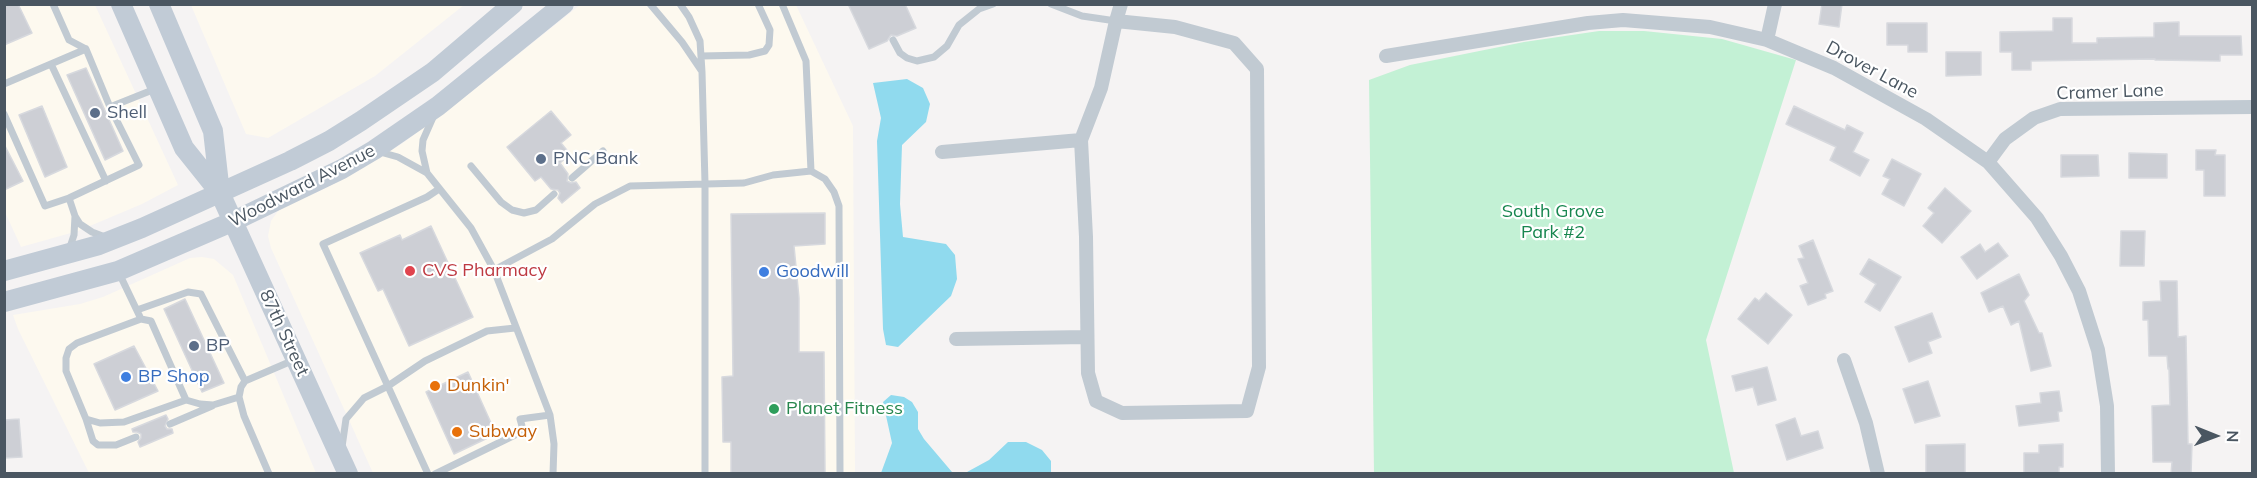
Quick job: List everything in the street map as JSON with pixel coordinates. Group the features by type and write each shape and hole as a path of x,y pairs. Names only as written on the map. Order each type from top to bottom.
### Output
{"main road":[{"path":"121,4 184,148 220,193"},
{"path":"159,4 213,131 220,193"},
{"name":"Woodward Avenue","path":"4,271 68,255 113,239 290,161 361,122 433,72 513,4"},
{"name":"Woodward Avenue","path":"4,302 118,271 234,221 342,169 438,106 564,4"},
{"name":"87th Street","path":"220,193 348,474"}],"street":[{"path":"1116,21 1175,27 1234,43 1257,69 1259,367 1247,411 1122,413 1096,401 1088,374 1086,237 1081,140 1101,88 1116,21 1122,4"},
{"path":"1767,40 1775,4"},
{"name":"Drover Lane","path":"1386,56 1554,27 1623,20 1710,27 1767,40 1834,68 1870,87 1945,131 1988,162 2037,218 2061,256 2079,291 2098,350 2105,387 2108,474"},
{"name":"Cramer Lane","path":"1988,162 2005,139 2034,118 2060,110 2253,107"},
{"path":"942,152 1081,140"},
{"path":"956,339 1087,337"},
{"path":"1844,360 1866,423 1878,474"}],"lane":[{"path":"4,114 45,206 69,198 139,165 110,107 86,49 69,40 53,4"},
{"path":"650,4 682,42 702,72"},
{"path":"680,4 700,41 702,72 705,183 705,474"},
{"path":"701,56 749,55 765,51 770,45 770,30 758,4"},
{"path":"782,4 806,61 811,171"},
{"path":"893,40 900,53 907,58 918,61 934,57 947,46 959,25 979,9 993,4"},
{"path":"1051,4 1082,16 1116,21"},
{"path":"4,84 86,49"},
{"path":"51,64 106,180"},
{"path":"110,107 159,88"},
{"path":"426,173 422,151 423,140 438,106"},
{"path":"374,150 398,157 426,173 471,228 494,270 550,415 554,444 553,474"},
{"path":"572,178 603,151"},
{"path":"471,166 501,202 513,210 524,213 536,210 554,194"},
{"path":"494,270 552,239 595,204 630,186 744,183 773,175 811,171 825,179 834,192 839,207 840,474"},
{"path":"428,474 323,244 439,189"},
{"path":"69,198 80,224 92,232 113,239"},
{"path":"68,255 74,235 75,216"},
{"path":"118,271 141,319"},
{"path":"137,310 188,292 201,294 245,381"},
{"path":"135,437 116,445 98,445 93,441 66,371 69,349 77,343 141,319 151,321 186,400"},
{"path":"340,455 346,419 364,398 388,386 425,362 487,331 515,328"},
{"path":"269,474 244,416 239,397 241,387 245,381 296,359"},
{"path":"170,424 213,405 239,397"},
{"path":"86,419 100,423 124,422 186,400 213,405"},
{"path":"435,474 519,433 522,426 520,419 550,415"}],"shaded area":[{"path":"4,5 95,5 178,185 142,204 78,231 21,247 5,212"},
{"path":"191,5 464,5 375,76 268,138 246,134"},
{"path":"580,5 796,5 853,126 855,473 373,473 271,248 268,236 271,221 278,211 291,202 322,190 403,143"},
{"path":"190,258 214,259 233,275 316,473 89,473 13,315 80,304 103,297"}],"green space":[{"name":"South Grove Park #2","path":"1599,31 1644,31 1722,39 1796,60 1706,340 1734,473 1374,473 1369,80 1410,65 1524,42"}],"water":[{"path":"907,79 923,88 930,104 926,122 902,145 900,204 903,237 946,244 955,255 957,279 951,296 898,347 886,345 883,329 877,141 881,118 873,83"},
{"path":"891,395 904,397 912,402 918,412 918,429 952,472 967,472 989,460 1008,442 1026,442 1042,450 1051,461 1051,473 881,473 892,443 883,402"}],"building":[{"path":"4,4 18,4 32,33 4,45"},
{"path":"848,4 905,4 916,28 897,36 891,35 887,41 869,49"},
{"path":"1822,4 1842,4 1839,27 1819,24"},
{"path":"2053,18 2072,18 2072,43 2097,43 2097,38 2154,37 2154,23 2179,22 2179,36 2241,36 2242,55 2220,55 2220,61 2155,59 2031,61 2031,70 2012,70 2012,52 2000,52 2000,32 2053,31"},
{"path":"1887,23 1927,23 1927,52 1908,52 1908,45 1887,45"},
{"path":"1946,52 1981,52 1981,75 1946,76"},
{"name":"Shell","path":"86,68 123,151 105,160 67,75"},
{"path":"42,106 67,167 45,177 19,115"},
{"path":"1794,106 1845,130 1847,125 1863,133 1853,152 1869,160 1860,176 1830,160 1836,147 1786,124"},
{"name":"PNC Bank","path":"551,111 571,135 561,143 570,154 560,163 568,174 567,181 576,182 580,188 562,203 558,198 560,193 558,190 551,189 541,177 535,181 507,147"},
{"path":"4,144 23,181 4,190"},
{"path":"2196,150 2216,150 2215,155 2225,155 2225,196 2204,196 2204,170 2196,170"},
{"path":"2129,153 2167,154 2167,178 2129,178"},
{"path":"2061,155 2098,155 2099,176 2061,177"},
{"path":"1892,159 1921,174 1904,206 1882,194 1890,179 1883,176"},
{"path":"1945,188 1971,211 1942,243 1923,226 1934,213 1928,208"},
{"path":"825,213 825,244 794,246 799,298 799,352 824,352 825,474 731,474 731,442 723,442 722,377 733,376 731,214"},
{"name":"CVS Pharmacy","path":"431,226 473,317 409,346 383,289 378,291 360,253 400,235 402,240"},
{"path":"2121,231 2145,231 2144,266 2120,266"},
{"path":"1813,240 1833,291 1825,294 1826,298 1808,305 1800,286 1808,283 1798,259 1804,258 1799,246"},
{"path":"1998,243 2008,256 1977,279 1961,257 1980,244 1985,252"},
{"path":"1869,259 1901,277 1880,311 1865,302 1876,284 1860,274"},
{"path":"2019,274 2029,295 2024,301 2039,333 2042,333 2051,366 2031,371 2019,321 2011,325 2003,306 1989,312 1981,293"},
{"path":"2160,281 2177,281 2178,337 2186,336 2188,444 2192,444 2191,474 2171,474 2172,462 2153,462 2152,406 2170,405 2169,368 2167,356 2149,356 2148,320 2143,320 2143,302 2161,301"},
{"path":"1766,293 1792,315 1768,344 1738,319 1755,298 1759,301"},
{"name":"BP","path":"185,299 224,383 202,392 164,309"},
{"path":"1932,313 1941,337 1928,342 1932,353 1909,362 1895,327"},
{"name":"BP Shop","path":"134,346 158,391 115,410 94,364"},
{"path":"1767,367 1776,400 1758,405 1753,387 1736,391 1732,376"},
{"path":"468,372 496,434 454,454 426,392"},
{"path":"1928,381 1940,416 1915,423 1903,389"},
{"path":"2059,391 2062,411 2058,412 2059,421 2019,426 2016,406 2041,403 2040,393"},
{"path":"166,415 168,419 165,426 167,429 172,429 173,433 140,447 138,442 141,434 133,432 132,429"},
{"path":"1795,418 1801,436 1818,431 1823,448 1787,460 1776,425"},
{"path":"19,419 22,457 4,458 4,420"},
{"path":"1965,444 1965,474 1926,474 1926,445"},
{"path":"2063,444 2063,467 2059,467 2059,474 2024,474 2024,453 2039,453 2039,445"}],"place":[{"name":"Shell","path":"95,113"},
{"name":"PNC Bank","path":"541,159"},
{"name":"CVS Pharmacy","path":"410,271"},
{"name":"Goodwill","path":"764,272"},
{"name":"BP","path":"194,346"},
{"name":"BP Shop","path":"126,377"},
{"name":"Dunkin'","path":"435,386"},
{"name":"Planet Fitness","path":"774,409"},
{"name":"Subway","path":"457,432"}]}
